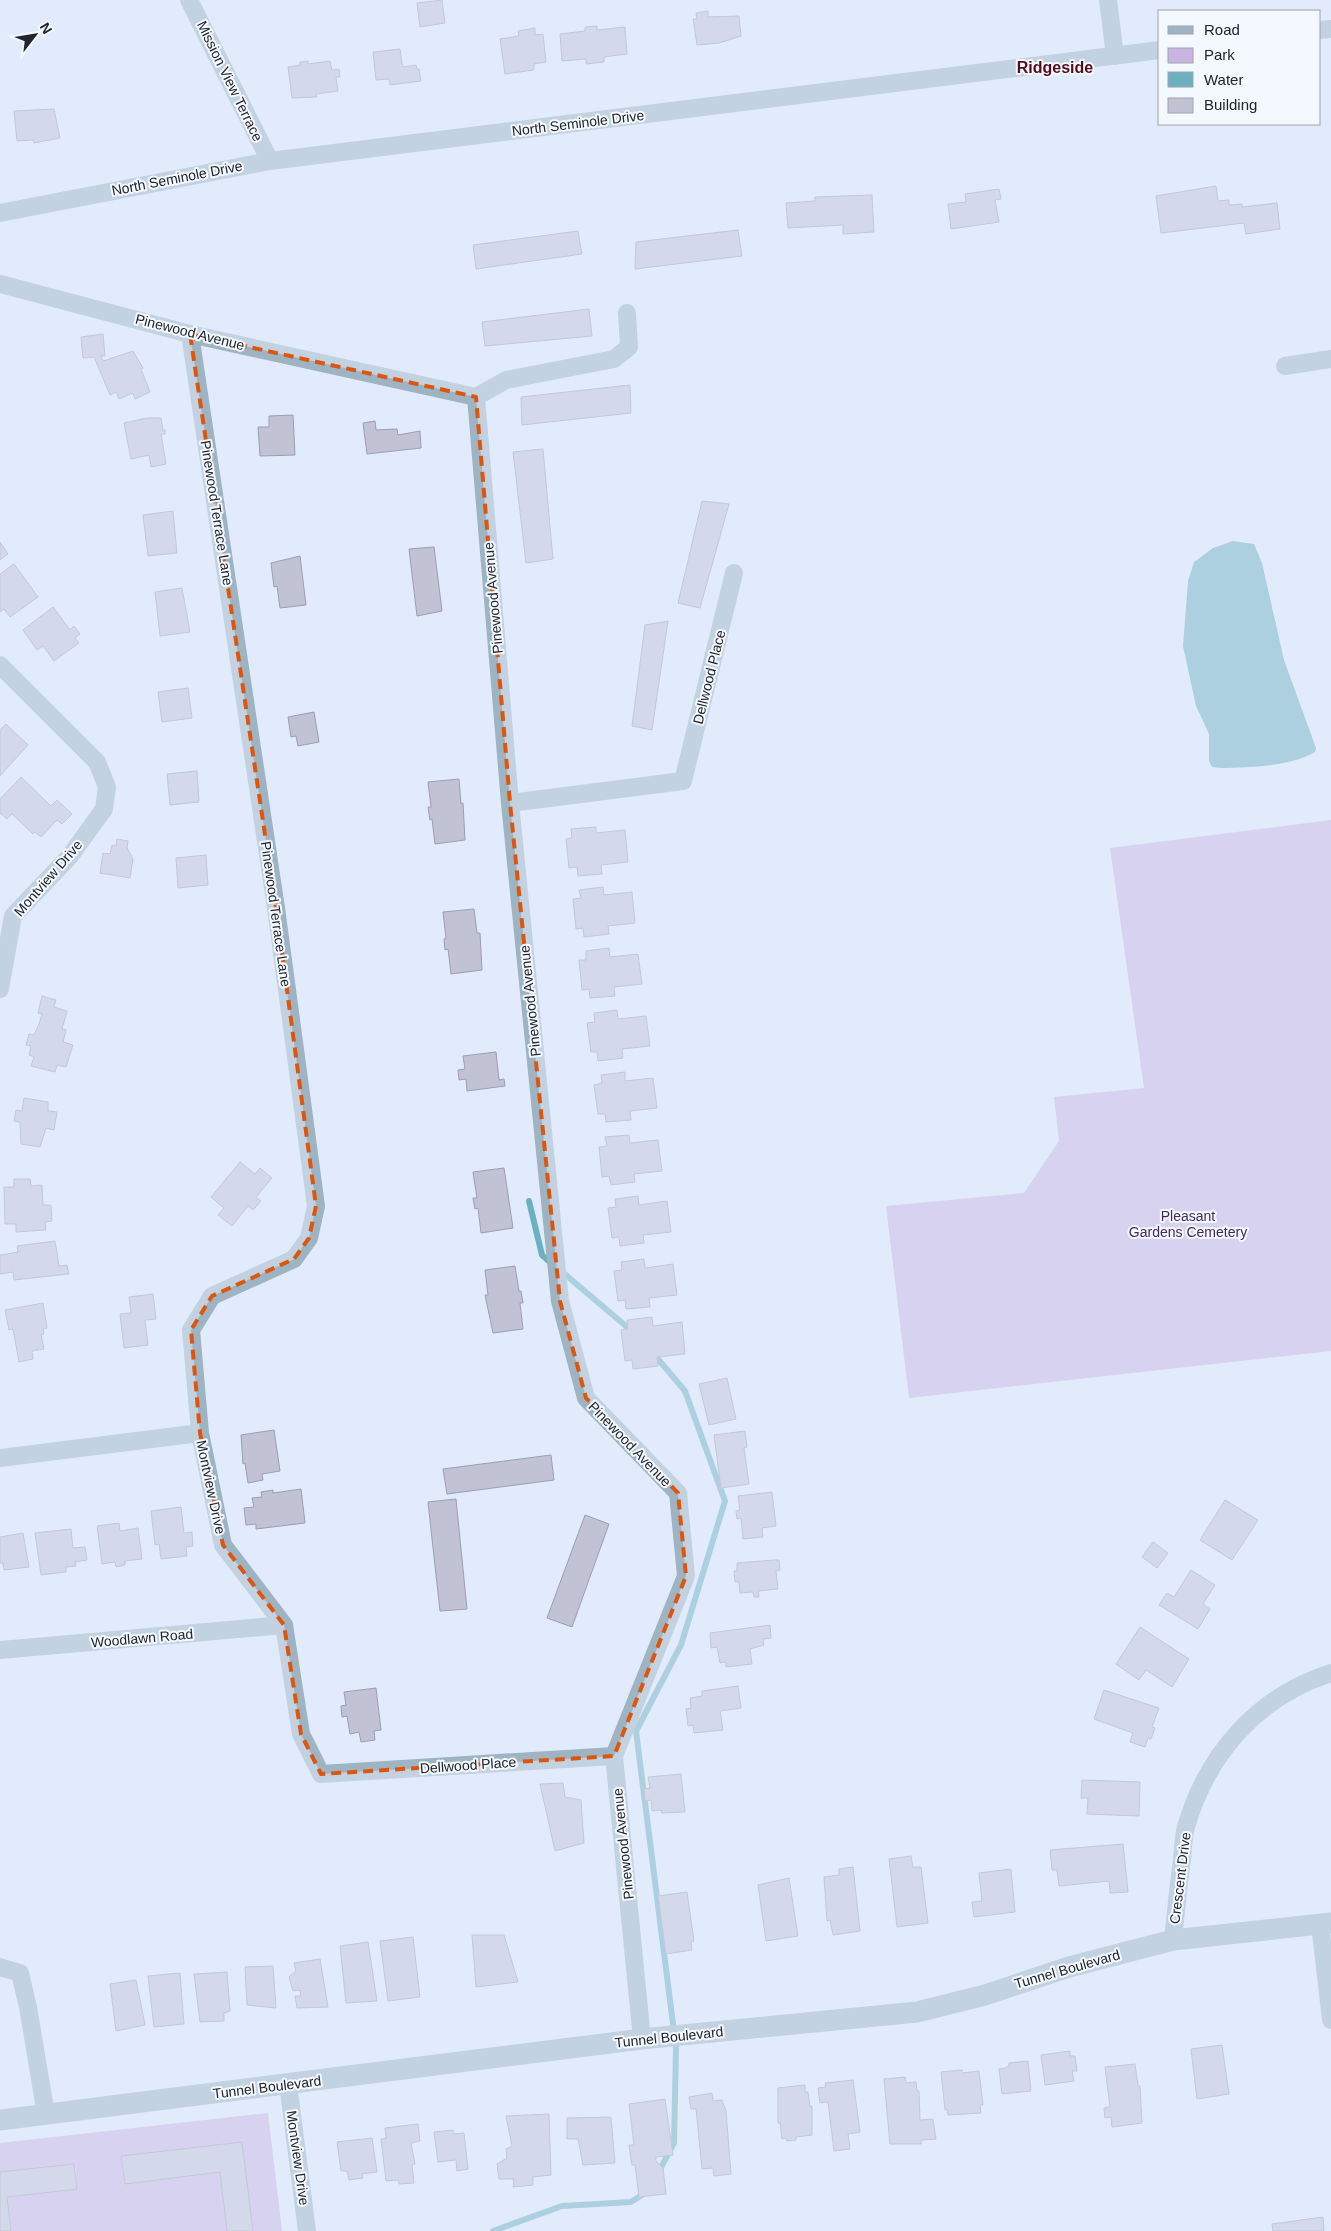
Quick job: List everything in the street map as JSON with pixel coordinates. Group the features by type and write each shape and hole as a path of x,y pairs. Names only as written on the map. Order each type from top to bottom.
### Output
{"street":[{"name":"Mission View Terrace","path":"190,0 270,161"},
{"path":"1108,0 1115,56"},
{"name":"North Seminole Drive","path":"0,213 270,161 1158,50"},
{"name":"Pinewood Avenue","path":"0,284 190,334 476,397 510,803 560,1301 586,1398 678,1493 686,1576 614,1756 642,2039"},
{"path":"476,397 506,380 614,359 629,347 627,313"},
{"name":"Pinewood Terrace Lane","path":"190,334 276,908 316,1206 309,1238 294,1259 212,1296 191,1330 200,1434"},
{"path":"1285,366 1331,359"},
{"name":"Dellwood Place","path":"510,803 683,781 734,573"},
{"name":"Montview Drive","path":"0,665 97,762 107,787 104,809 70,856 13,916 0,989"},
{"name":"Montview Drive","path":"0,1458 200,1434 223,1544 284,1625 301,1734 321,1774"},
{"name":"Woodlawn Road","path":"0,1650 284,1625"},
{"name":"Crescent Drive","path":"1173,1940 1186,1827 1209,1770 1225,1746 1261,1709 1307,1681 1331,1673"},
{"name":"Dellwood Place","path":"321,1774 614,1756"},
{"path":"1326,1923 1331,2020"},
{"name":"Tunnel Boulevard","path":"0,2120 642,2039 917,2012 985,1995 1069,1967 1173,1940 1326,1923"},
{"path":"0,1967 20,1973 28,2007 46,2115"},
{"name":"Montview Drive","path":"288,2084 307,2231"}],"highlighted area":[{"path":"190,334 476,397 510,803 560,1301 586,1398 678,1493 686,1576 614,1756 321,1774 301,1734 284,1625 223,1545 200,1433 191,1330 212,1296 294,1259 309,1238 316,1206 276,908"}],"green space":[{"name":"Pleasant Gardens Cemetery","path":"1331,820 1331,1351 909,1398 886,1206 1024,1193 1059,1141 1054,1097 1144,1088 1110,848"},
{"path":"268,2113 282,2231 253,2231 241,2142 121,2157 125,2184 220,2172 227,2231 11,2231 7,2197 77,2189 75,2164 0,2172 0,2143"}],"water":[{"path":"1233,541 1254,544 1262,563 1284,660 1316,748 1315,752 1293,761 1269,765 1221,768 1212,767 1209,761 1209,734 1196,706 1183,646 1188,581 1194,562 1213,548"}],"building":[{"path":"442,0 445,23 420,27 417,3"},
{"path":"708,11 708,17 739,16 741,36 719,43 697,45 693,19 697,19 696,13"},
{"path":"597,26 597,30 625,27 627,54 604,57 604,62 586,64 586,59 562,61 560,34 585,31 585,27"},
{"path":"535,28 535,35 543,34 546,62 534,64 534,70 505,74 500,39 519,36 518,31"},
{"path":"400,49 402,64 404,67 416,65 417,69 419,69 421,81 390,85 389,79 376,80 373,52"},
{"path":"308,61 308,64 330,61 332,70 339,69 340,77 336,77 338,91 316,94 317,97 292,98 288,67 300,65 300,62"},
{"path":"54,109 60,138 34,143 33,140 17,141 14,111"},
{"path":"1216,186 1218,201 1229,200 1229,205 1242,204 1242,207 1277,203 1280,229 1246,234 1244,223 1161,233 1156,196"},
{"path":"999,189 1001,199 995,200 999,222 951,229 948,204 966,202 965,194"},
{"path":"872,195 874,232 843,234 843,225 788,228 786,203 815,201 815,197"},
{"path":"738,230 742,256 635,269 636,242"},
{"path":"578,231 582,254 476,269 473,245"},
{"path":"589,309 592,336 485,346 482,322"},
{"path":"103,334 105,356 101,356 103,361 133,351 143,368 141,369 150,392 135,399 133,393 119,399 116,392 110,395 94,357 83,358 81,337"},
{"path":"630,385 631,413 522,425 521,397"},
{"path":"293,415 295,455 260,456 258,427 269,427 269,416"},
{"path":"147,418 161,418 163,430 165,430 165,434 161,434 166,464 151,467 149,455 131,459 124,423"},
{"path":"375,421 376,430 397,429 398,435 420,431 421,448 367,454 363,423"},
{"path":"543,449 553,559 526,563 513,452"},
{"path":"702,501 729,504 700,608 678,603"},
{"path":"173,511 177,553 148,556 143,515"},
{"path":"0,542 8,554 0,560"},
{"path":"434,547 442,611 417,616 409,549"},
{"path":"300,556 306,605 280,608 277,586 274,587 271,563"},
{"path":"14,564 38,597 10,617 4,609 0,612 0,574"},
{"path":"182,588 190,632 160,636 155,592"},
{"path":"53,607 70,630 74,626 80,634 75,638 79,643 54,661 43,646 37,650 23,630"},
{"path":"668,621 652,730 632,726 645,625"},
{"path":"188,688 192,718 162,722 158,692"},
{"path":"314,712 319,742 298,746 296,736 291,737 288,717"},
{"path":"6,724 28,745 0,776 0,730"},
{"path":"197,771 199,802 170,805 167,774"},
{"path":"21,777 51,806 57,800 72,814 62,824 57,820 41,837 35,832 33,834 12,814 7,819 0,813 0,799"},
{"path":"459,779 461,804 463,803 465,840 435,844 432,819 430,820 428,807 431,807 428,782"},
{"path":"596,827 596,833 625,830 628,862 601,865 602,874 578,876 577,867 569,868 566,839 572,838 571,829"},
{"path":"117,839 128,841 127,848 133,859 130,878 100,873 103,853 110,854 112,845 116,846"},
{"path":"206,855 208,885 178,888 176,858"},
{"path":"603,887 604,895 632,892 635,923 608,926 609,934 584,937 583,928 576,929 573,899 581,898 579,890"},
{"path":"474,909 477,933 480,933 482,970 451,974 448,949 445,950 444,939 446,938 443,912"},
{"path":"609,948 610,957 638,954 642,984 614,987 615,996 590,998 589,989 582,990 579,960 586,960 586,951"},
{"path":"42,996 56,1000 54,1007 67,1011 62,1029 66,1030 63,1042 73,1045 66,1067 57,1065 55,1072 31,1066 34,1057 29,1055 31,1046 26,1045 29,1034 34,1035 39,1024 42,1014 38,1013"},
{"path":"617,1010 618,1019 646,1016 650,1046 622,1049 623,1058 598,1061 597,1052 591,1052 587,1023 595,1022 594,1013"},
{"path":"496,1052 499,1080 504,1079 505,1086 467,1091 466,1079 459,1080 458,1070 465,1069 463,1056"},
{"path":"625,1072 625,1081 653,1078 657,1108 630,1111 631,1120 606,1122 605,1114 598,1114 594,1085 602,1083 601,1075"},
{"path":"24,1098 48,1102 48,1111 57,1112 54,1130 46,1128 40,1147 21,1144 20,1122 14,1121 16,1110 22,1111"},
{"path":"629,1135 630,1143 658,1140 662,1171 634,1174 635,1182 611,1185 609,1176 602,1177 599,1147 607,1146 605,1137"},
{"path":"240,1162 255,1174 260,1168 272,1178 256,1197 261,1201 253,1210 248,1206 232,1226 218,1215 224,1208 211,1197"},
{"path":"504,1168 513,1228 481,1233 478,1208 475,1209 473,1198 477,1198 473,1172"},
{"path":"14,1179 30,1179 31,1186 42,1185 43,1205 51,1205 52,1221 45,1222 46,1230 16,1232 16,1224 5,1224 4,1187 14,1187"},
{"path":"638,1196 639,1205 667,1201 671,1232 643,1235 644,1243 620,1246 619,1237 612,1238 608,1208 616,1207 615,1199"},
{"path":"55,1241 59,1266 67,1265 69,1274 14,1280 13,1272 0,1274 0,1255 18,1252 17,1246"},
{"path":"644,1259 645,1268 673,1264 677,1295 649,1298 650,1307 626,1309 625,1300 618,1301 614,1271 622,1270 621,1262"},
{"path":"515,1266 523,1303 520,1303 523,1329 493,1333 485,1295 488,1295 485,1270"},
{"path":"153,1294 156,1319 145,1320 148,1345 124,1348 120,1314 131,1313 129,1297"},
{"path":"43,1303 47,1328 43,1329 44,1334 41,1334 44,1349 32,1351 33,1359 19,1362 13,1329 9,1330 5,1310"},
{"path":"652,1317 653,1326 682,1322 685,1354 657,1357 658,1366 633,1369 632,1360 625,1361 621,1330 628,1329 627,1320"},
{"path":"727,1378 736,1419 709,1425 699,1384"},
{"path":"274,1430 280,1471 262,1474 263,1480 248,1483 245,1463 243,1464 241,1435"},
{"path":"745,1431 747,1447 744,1448 749,1484 721,1488 714,1435"},
{"path":"551,1455 554,1480 447,1494 443,1469"},
{"path":"301,1489 305,1523 256,1529 256,1524 246,1525 244,1508 254,1507 252,1498 262,1497 261,1492 273,1490 273,1493"},
{"path":"772,1492 776,1526 762,1528 763,1537 743,1539 741,1518 737,1519 736,1511 740,1510 738,1496"},
{"path":"456,1499 467,1609 440,1611 428,1502"},
{"path":"1225,1500 1258,1520 1232,1560 1200,1540"},
{"path":"181,1507 184,1533 192,1532 193,1546 186,1547 187,1556 161,1559 159,1544 155,1545 151,1511"},
{"path":"585,1515 609,1524 572,1627 547,1618"},
{"path":"119,1523 120,1531 138,1528 142,1559 125,1561 125,1565 116,1567 115,1562 102,1564 97,1526"},
{"path":"71,1529 73,1548 85,1547 87,1560 75,1562 76,1566 66,1567 66,1572 41,1575 35,1533"},
{"path":"23,1533 29,1567 4,1570 3,1563 0,1563 0,1537"},
{"path":"1153,1542 1168,1553 1157,1568 1142,1557"},
{"path":"779,1560 780,1570 776,1571 778,1589 758,1591 759,1597 754,1597 753,1592 740,1593 739,1582 735,1582 734,1571 737,1571 737,1563"},
{"path":"1191,1570 1215,1585 1203,1604 1210,1609 1198,1629 1159,1605 1167,1593 1174,1597"},
{"path":"770,1625 771,1638 763,1639 764,1645 750,1649 752,1664 726,1667 726,1662 720,1663 717,1647 711,1648 710,1633"},
{"path":"1140,1627 1189,1659 1172,1687 1146,1670 1139,1680 1116,1664"},
{"path":"738,1686 741,1708 720,1711 723,1730 694,1733 693,1725 688,1726 686,1709 691,1708 690,1698 702,1696 702,1691"},
{"path":"376,1688 381,1730 374,1731 375,1740 361,1742 359,1732 350,1734 347,1716 342,1717 341,1706 346,1705 344,1692"},
{"path":"1104,1690 1159,1708 1152,1727 1155,1728 1151,1739 1148,1738 1145,1747 1130,1742 1133,1733 1094,1719"},
{"path":"681,1774 685,1812 662,1813 661,1810 652,1811 651,1800 645,1801 644,1789 650,1788 648,1777"},
{"path":"1082,1780 1140,1782 1139,1816 1087,1814 1088,1798 1081,1798"},
{"path":"563,1783 565,1797 581,1800 584,1843 555,1851 540,1784"},
{"path":"1123,1844 1128,1892 1110,1893 1109,1881 1059,1886 1057,1870 1052,1870 1050,1850"},
{"path":"911,1856 913,1867 921,1867 928,1923 897,1927 889,1859"},
{"path":"853,1867 860,1931 833,1935 830,1920 827,1921 824,1877 839,1875 839,1869"},
{"path":"1011,1869 1015,1912 974,1917 972,1902 982,1901 979,1873"},
{"path":"789,1878 798,1936 766,1941 758,1885"},
{"path":"687,1892 694,1941 691,1942 692,1950 666,1954 658,1896"},
{"path":"472,1935 504,1935 518,1982 476,1987"},
{"path":"413,1937 420,1997 388,2001 380,1941"},
{"path":"368,1942 377,2001 346,2003 340,1946"},
{"path":"320,1959 328,2007 297,2008 295,1996 301,1996 300,1990 293,1991 289,1977 296,1971 294,1963"},
{"path":"273,1966 276,2008 247,2005 245,1967"},
{"path":"227,1972 230,2011 224,2013 224,2021 200,2022 194,1974"},
{"path":"180,1973 184,2024 154,2027 148,1976"},
{"path":"136,1980 145,2025 116,2031 110,1984"},
{"path":"1222,2045 1229,2094 1197,2099 1191,2049"},
{"path":"1070,2051 1070,2056 1075,2056 1077,2071 1072,2071 1074,2081 1045,2085 1041,2055"},
{"path":"1028,2061 1031,2091 1002,2094 999,2069 1009,2066 1009,2063"},
{"path":"1135,2064 1138,2086 1140,2086 1142,2123 1112,2127 1111,2117 1105,2118 1104,2108 1110,2107 1105,2067"},
{"path":"962,2070 962,2073 979,2071 983,2105 980,2105 981,2113 948,2115 947,2109 945,2110 941,2072"},
{"path":"905,2077 906,2083 916,2082 917,2091 919,2091 920,2120 933,2119 936,2139 921,2140 921,2144 890,2144 884,2079"},
{"path":"853,2080 860,2132 848,2134 850,2149 834,2151 828,2102 820,2103 818,2088 826,2087 825,2083"},
{"path":"805,2085 805,2092 808,2092 810,2107 812,2106 812,2135 796,2137 796,2140 787,2141 786,2138 782,2139 780,2123 778,2123 778,2088"},
{"path":"712,2093 713,2101 722,2100 726,2111 731,2174 714,2176 713,2168 702,2169 696,2109 691,2109 689,2097"},
{"path":"665,2099 673,2155 656,2157 656,2161 663,2168 666,2194 639,2197 635,2165 632,2165 629,2145 634,2145 629,2104"},
{"path":"549,2114 551,2175 533,2177 533,2185 513,2187 514,2179 499,2179 497,2164 507,2158 506,2149 512,2146 506,2116"},
{"path":"611,2117 615,2163 583,2165 578,2139 567,2139 567,2118"},
{"path":"418,2124 420,2141 411,2143 415,2164 412,2165 414,2183 399,2184 398,2180 386,2181 381,2139 386,2138 385,2128"},
{"path":"453,2130 454,2134 464,2133 468,2169 457,2171 456,2160 438,2162 434,2132"},
{"path":"372,2138 377,2172 362,2174 363,2178 349,2180 347,2171 341,2171 337,2142"},
{"path":"242,2142 253,2231 227,2231 220,2172 125,2184 121,2156"},
{"path":"74,2164 77,2189 7,2197 11,2231 0,2231 0,2172"},
{"path":"1323,2217 1324,2231 1273,2231 1272,2224"}],"waterway":[{"path":"529,1201 542,1255 552,1264"},
{"path":"560,1270 634,1333"},
{"path":"653,1353 685,1391 725,1501 681,1645 636,1731 676,2048 674,2143 658,2173"},
{"path":"493,2231 562,2206 631,2202 645,2193"}],"district":[{"name":"Ridgeside","path":"1055,67"}]}
